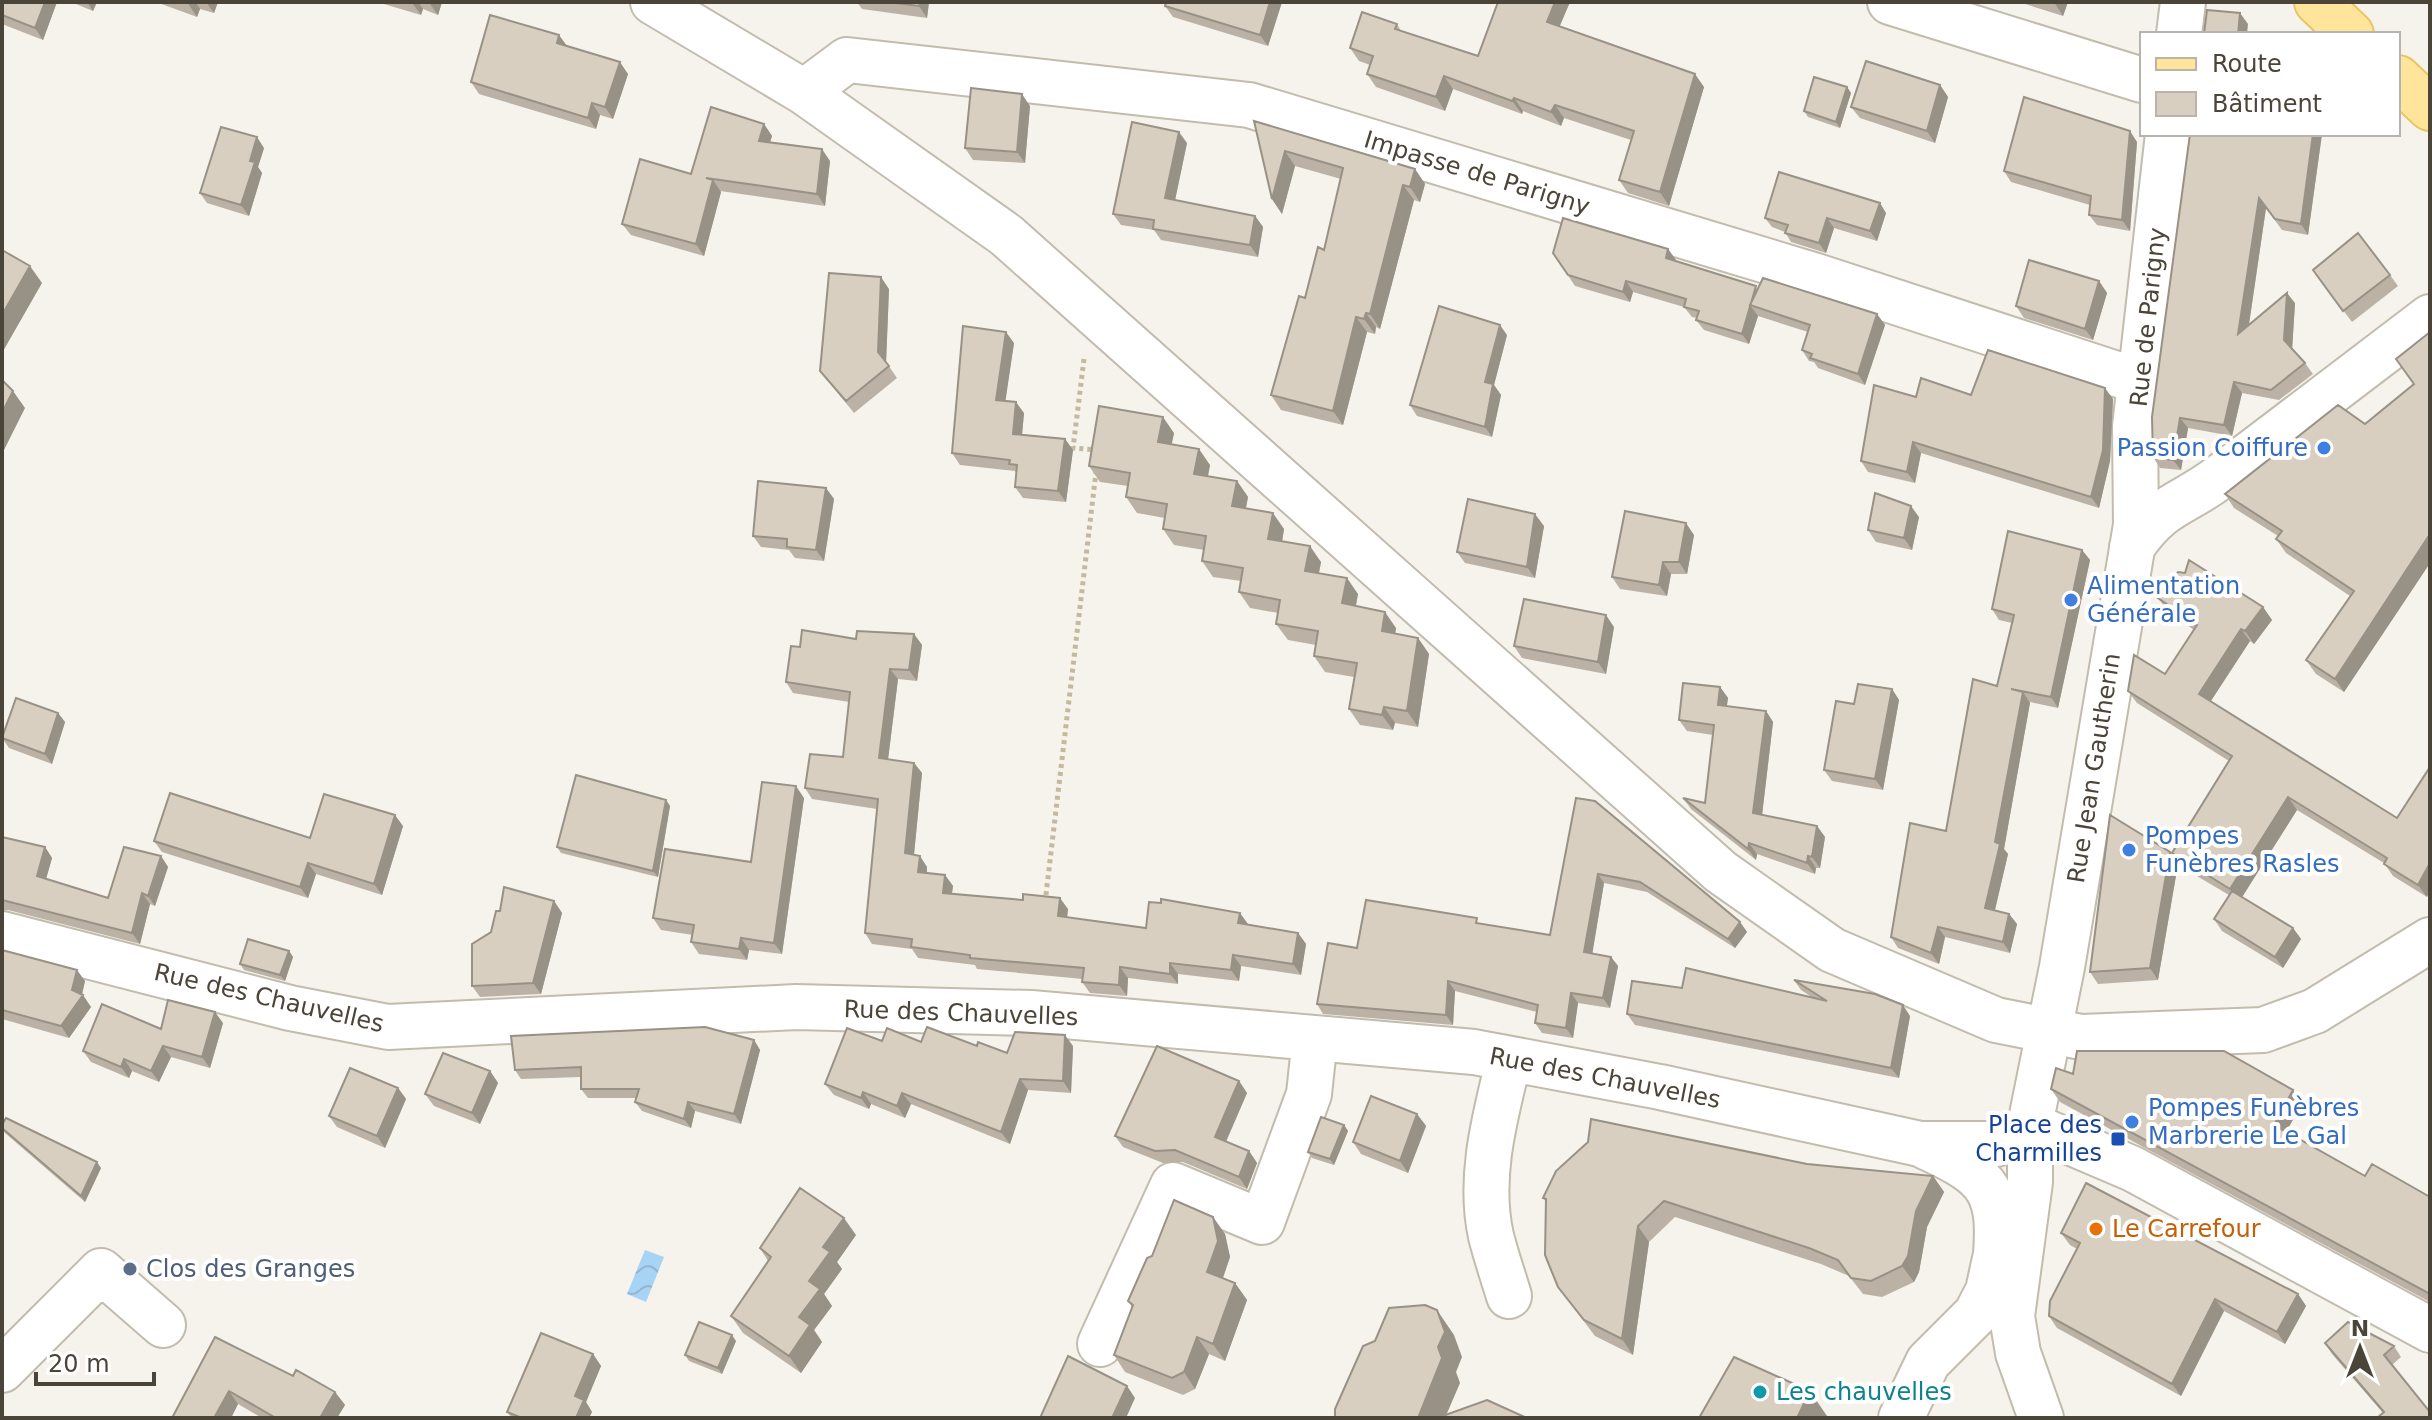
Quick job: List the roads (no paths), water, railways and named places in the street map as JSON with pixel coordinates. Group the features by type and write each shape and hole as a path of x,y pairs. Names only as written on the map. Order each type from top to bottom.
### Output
{"main road":[{"path":"2317,2 2349,32"},
{"path":"2400,80 2430,108"}],"street":[{"path":"653,2 804,92 1006,235 1721,872 1832,950 1996,1020 2081,1037 2263,1030 2315,1011 2430,940"},
{"path":"1890,2 2140,79"},
{"path":"2179,32 2183,2"},
{"name":"Impasse de Parigny","path":"804,92 847,60 1249,105 1784,266 2141,382"},
{"name":"Rue de Parigny","path":"2132,547 2137,506 2133,451 2168,136"},
{"name":"Rue Jean Gautherin","path":"2030,1125 2050,1031 2132,547 2148,523 2188,494 2211,483 2430,317"},
{"path":"2135,474 2143,486 2158,495 2177,498 2188,494"},
{"name":"Rue des Chauvelles","path":"2,934 290,1008 388,1027 796,1007 1031,1013 1509,1059 1660,1087 1920,1144 1969,1166 1983,1182 1996,1211 1995,1266"},
{"path":"1100,1344 1173,1185 1262,1222 1309,1094 1315,1038"},
{"path":"1509,1059 1490,1140 1487,1195 1491,1235 1509,1296"},
{"path":"2040,1082 2068,1116 2133,1169"},
{"path":"2030,1125 2133,1169 2430,1330"},
{"path":"1901,1418 1928,1362 1976,1314 1995,1266 2005,1180 2030,1125"},
{"path":"2030,1125 2030,1182 2012,1316 2018,1353 2041,1418"},
{"name":"Rue des Chauvelles","path":"1920,1144 1997,1144 2015,1137 2030,1125"},
{"path":"2,1370 101,1271 163,1325"},
{"path":"1928,1362 1954,1352 1970,1351 1991,1353 2025,1370"}],"water":[{"path":"645,1250 664,1257 646,1302 627,1294"}],"place":[{"name":"Passion Coiffure","path":"2324,448"},
{"name":"Alimentation Générale","path":"2071,600"},
{"name":"Pompes Funèbres Rasles","path":"2129,850"},
{"name":"Pompes Funèbres Marbrerie Le Gal","path":"2132,1122"},
{"name":"Place des Charmilles","path":"2118,1139"},
{"name":"Le Carrefour","path":"2096,1229"},
{"name":"Clos des Granges","path":"130,1269"},
{"name":"Les chauvelles","path":"1760,1392"}]}
